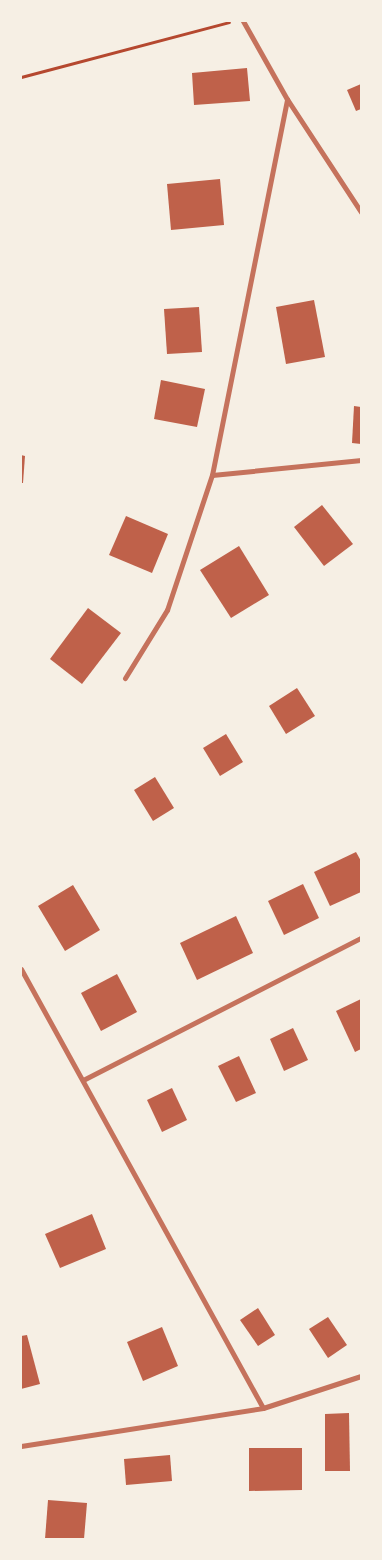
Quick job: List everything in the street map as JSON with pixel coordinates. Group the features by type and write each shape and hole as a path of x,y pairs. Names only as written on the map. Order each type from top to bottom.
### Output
{"street":[{"path":"243,21 287,99 361,212"},
{"path":"124,678 167,610 212,475 287,99"},
{"path":"212,475 361,460"},
{"path":"83,1080 361,938"},
{"path":"21,969 263,1408"},
{"path":"21,1446 263,1408 361,1376"}],"path":[{"path":"21,77 232,21"}],"building":[{"path":"247,68 250,101 194,105 192,73"},
{"path":"361,84 361,109 356,111 347,90"},
{"path":"220,179 224,225 171,230 167,184"},
{"path":"314,300 325,357 286,364 276,307"},
{"path":"199,307 202,352 167,354 164,309"},
{"path":"161,380 205,389 197,427 154,419"},
{"path":"354,406 361,407 361,444 352,443"},
{"path":"21,455 25,456 23,483 21,483"},
{"path":"322,505 353,544 324,566 294,527"},
{"path":"126,516 168,534 152,573 109,555"},
{"path":"239,546 269,595 231,618 200,570"},
{"path":"88,608 121,633 82,684 50,659"},
{"path":"297,688 315,716 286,734 269,706"},
{"path":"226,734 243,762 220,776 203,748"},
{"path":"155,777 174,808 153,821 134,790"},
{"path":"356,852 361,861 361,892 330,906 314,872"},
{"path":"303,884 319,918 284,935 268,901"},
{"path":"73,885 100,930 65,951 38,906"},
{"path":"236,916 253,953 197,980 180,943"},
{"path":"117,974 137,1012 101,1031 81,993"},
{"path":"361,999 361,1049 355,1052 336,1011"},
{"path":"293,1028 308,1060 284,1071 270,1039"},
{"path":"239,1056 256,1093 236,1102 218,1066"},
{"path":"172,1088 187,1120 162,1132 147,1100"},
{"path":"92,1214 106,1249 60,1268 45,1234"},
{"path":"258,1308 275,1335 258,1346 240,1320"},
{"path":"328,1317 347,1345 328,1358 309,1329"},
{"path":"162,1327 178,1366 143,1381 127,1342"},
{"path":"27,1335 40,1384 21,1389 21,1336"},
{"path":"349,1413 350,1471 325,1471 325,1414"},
{"path":"249,1448 302,1448 302,1490 249,1491"},
{"path":"170,1455 172,1481 126,1485 124,1459"},
{"path":"48,1500 87,1503 84,1539 45,1539"}]}
